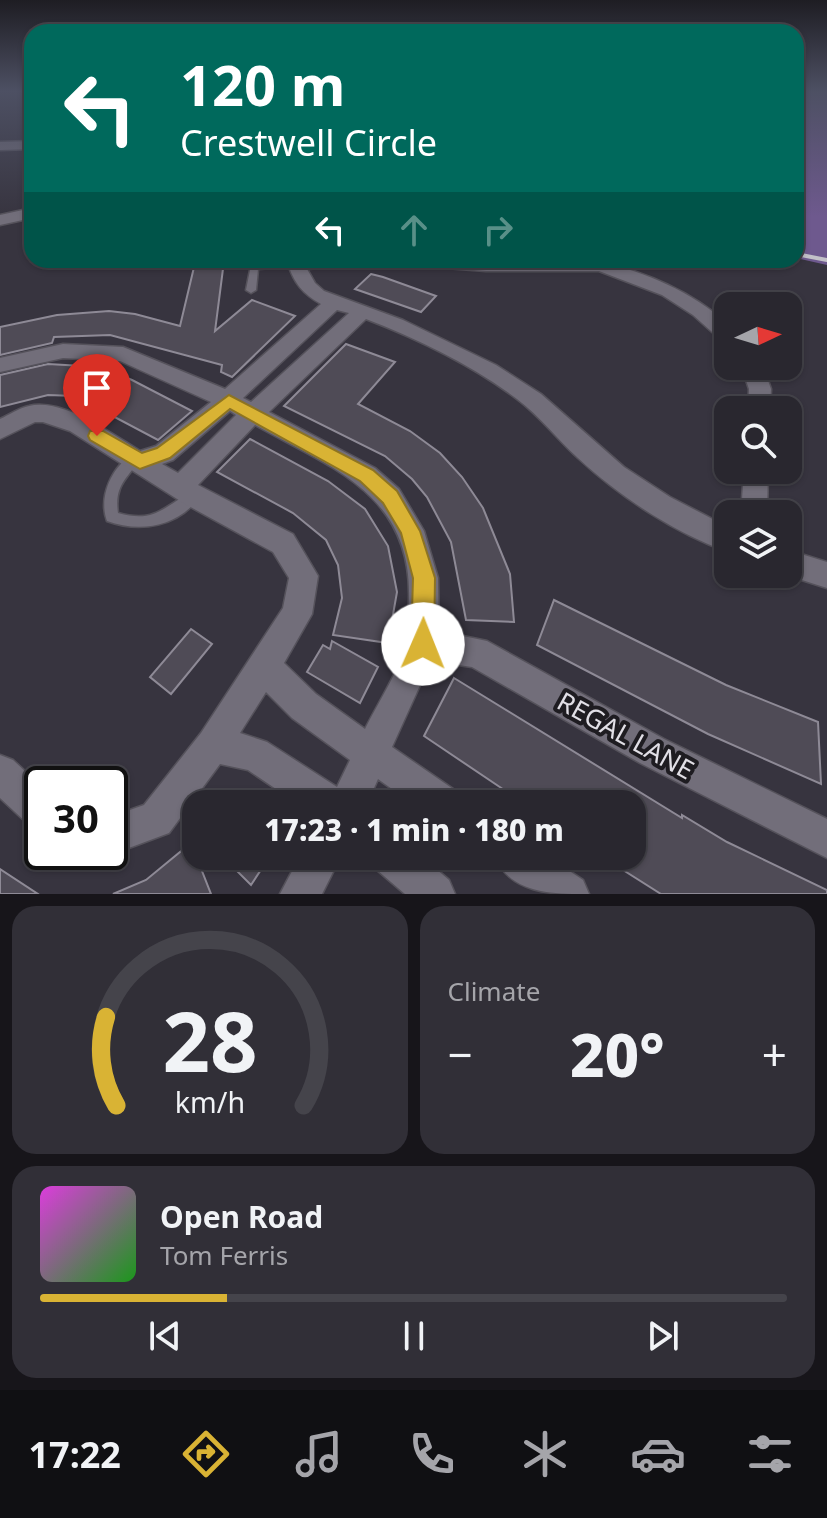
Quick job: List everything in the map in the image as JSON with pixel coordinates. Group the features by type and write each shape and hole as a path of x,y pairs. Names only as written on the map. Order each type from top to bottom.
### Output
{"street":[{"path":"0,146 24,145"},
{"path":"0,220 24,215"},
{"path":"298,268 301,281 315,295 416,334 523,392 596,460 667,511 714,533"},
{"path":"603,268 617,270 665,290 714,322"},
{"path":"138,460 164,453 229,401 335,301"},
{"path":"188,492 220,444 363,311"},
{"path":"0,365 63,351 123,354 229,401 366,475 390,497 410,531 424,578 423,644 354,790"},
{"path":"0,430 31,414 44,413 78,425 188,492 283,543 304,576 297,614 213,745 156,820 128,830"},
{"path":"802,567 827,575"},
{"name":"REGAL LANE","path":"423,644 476,652 652,751 827,839"},
{"path":"265,667 284,690 424,790"},
{"path":"213,745 255,754 309,790"},
{"path":"0,773 24,795"},
{"path":"300,894 314,870"},
{"path":"407,870 435,894"},
{"path":"534,870 569,894"}],"lane":[{"path":"251,290 254,268"},
{"path":"138,460 115,479 108,503 112,517 144,524 165,518 188,492"}],"shaded area":[{"path":"804,134 827,134 827,265 804,260"}],"building":[{"path":"194,268 223,268 215,331 252,300 295,316 232,377 221,372 222,365 110,335 54,337 52,343 0,355 0,327 57,315 109,311 135,314 180,326"},
{"path":"371,274 436,296 421,312 355,289"},
{"path":"346,344 395,362 358,404 410,431 440,453 462,477 483,508 510,574 514,622 466,620 451,542 427,497 412,479 385,456 284,406"},
{"path":"48,364 100,367 192,411 158,440 75,396 48,395 0,407 0,375"},
{"path":"250,439 328,481 365,509 388,546 397,592 388,643 333,635 342,598 338,565 326,540 293,513 217,472"},
{"path":"554,600 726,685 818,722 821,784 708,734 537,645"},
{"path":"191,629 212,644 171,694 150,677"},
{"path":"332,641 378,667 360,703 307,672 323,645 330,649"},
{"path":"454,678 636,790 504,790 424,736"},
{"path":"646,796 727,842 827,890 827,894 661,894 623,870 646,870"},
{"path":"182,850 182,870 202,870 211,894 113,894 146,880"},
{"path":"0,869 38,894 0,894"},
{"path":"236,870 261,870 251,885"}],"railway":[{"path":"804,256 827,260"}],"route":[{"path":"97,436 140,461 164,453 229,401 366,475 390,497 410,531 424,578 423,644"}]}
